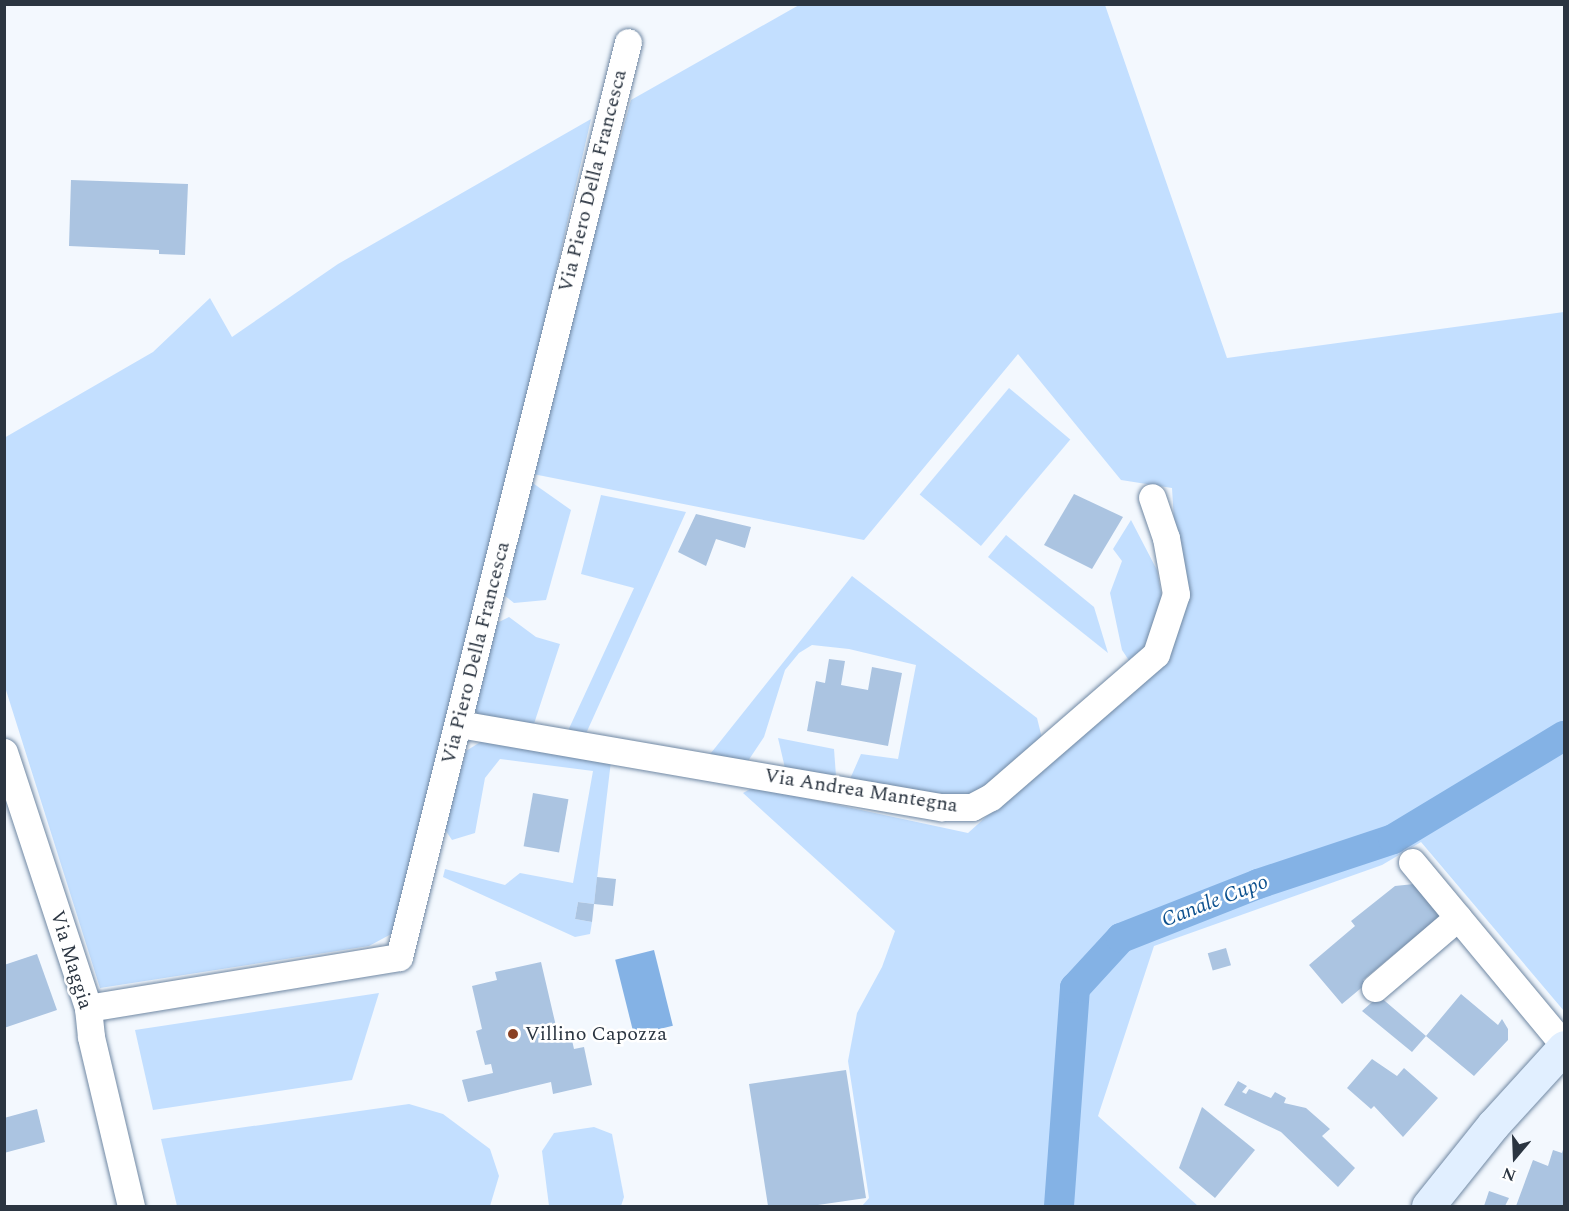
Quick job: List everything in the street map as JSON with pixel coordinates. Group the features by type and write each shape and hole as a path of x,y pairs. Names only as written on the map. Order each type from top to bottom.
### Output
{"street":[{"name":"Via Piero Della Francesca","path":"88,1008 399,957 628,42"},
{"name":"Via Andrea Mantegna","path":"459,724 942,807 972,807 991,797 1156,654 1176,594 1166,538 1152,497"},
{"name":"Via Maggia","path":"4,752 88,1008 91,1037 131,1206"},
{"path":"1412,862 1564,1046 1493,1125 1428,1206"},
{"path":"1375,988 1458,917"}],"shaded area":[{"path":"799,5 1105,5 1227,358 1564,312 1564,1011 1421,842 1382,865 1154,946 1098,1116 1198,1206 862,1206 869,1198 848,1061 857,1013 882,967 895,931 743,793 754,787 968,833 1169,653 1175,538 1172,488 1121,480 1018,354 864,540 528,473 631,100"},
{"path":"591,119 496,534 395,932 369,946 100,988 5,687 4,438 153,352 210,298 232,337 338,264"},
{"path":"1009,388 1070,439 981,546 920,494"},
{"path":"527,479 571,510 546,600 514,603 500,592"},
{"path":"601,495 686,512 584,738 566,735 634,588 581,574"},
{"path":"1131,520 1157,570 1162,598 1150,644 1132,665 1122,650 1110,593 1122,561 1113,549"},
{"path":"1006,535 1094,607 1108,653 988,557"},
{"path":"852,576 1037,718 1042,738 976,793 955,796 850,779 861,754 898,759 916,665 849,649 812,645 799,653 785,670 764,737 746,764 707,758"},
{"path":"509,617 536,637 560,644 532,730 480,719 473,706 493,625"},
{"path":"778,738 834,749 836,776 785,768"},
{"path":"482,741 611,761 594,904 578,902 575,919 592,922 590,934 575,937 443,877 445,869 505,885 520,873 573,883 593,771 500,759 485,778 475,833 452,840 444,828 466,751"},
{"path":"654,950 673,1026 634,1035 615,960"},
{"path":"379,993 352,1080 153,1110 135,1030"},
{"path":"409,1104 443,1114 490,1149 499,1176 490,1206 177,1206 161,1139"},
{"path":"594,1127 612,1134 624,1197 621,1206 549,1206 542,1151 554,1133"}],"building":[{"path":"71,180 188,184 185,255 159,254 159,250 69,246"},
{"path":"1074,494 1123,517 1092,569 1044,545"},
{"path":"696,514 751,527 745,548 716,539 706,566 678,552"},
{"path":"829,659 845,661 841,685 868,690 872,667 902,673 888,746 807,731 816,681 825,683"},
{"path":"533,793 568,799 559,852 524,846"},
{"path":"597,877 616,879 613,906 594,904"},
{"path":"1414,884 1440,916 1363,980 1366,984 1342,1004 1309,965 1355,926 1351,921 1395,886"},
{"path":"578,902 594,904 592,922 575,919"},
{"path":"1226,948 1231,965 1213,971 1208,953"},
{"path":"37,954 57,1010 4,1028 4,965"},
{"name":"Villino Capozza","path":"541,962 559,1039 571,1036 574,1049 584,1047 592,1085 553,1094 551,1082 468,1102 462,1080 493,1073 491,1064 485,1065 476,1031 482,1029 472,986 497,980 495,972"},
{"path":"1461,994 1498,1025 1502,1019 1508,1029 1508,1040 1474,1076 1426,1036"},
{"path":"1379,996 1426,1036 1412,1052 1362,1011"},
{"path":"1372,1059 1397,1076 1404,1068 1438,1098 1403,1137 1374,1106 1371,1109 1347,1088"},
{"path":"846,1070 866,1198 811,1206 768,1206 749,1084"},
{"path":"1238,1081 1247,1086 1242,1092 1246,1094 1249,1089 1271,1098 1275,1092 1286,1098 1284,1103 1306,1108 1330,1129 1322,1136 1355,1168 1338,1187 1281,1132 1224,1105"},
{"path":"1202,1107 1255,1150 1215,1198 1179,1168"},
{"path":"37,1109 45,1142 4,1153 4,1118"},
{"path":"1564,1146 1564,1206 1516,1206 1533,1160 1548,1166 1553,1150 1562,1153"},
{"path":"1489,1191 1509,1198 1505,1206 1484,1206"}],"waterway":[{"name":"Canale Cupo","path":"1059,1206 1075,988 1121,938 1258,884 1393,839 1564,736"}],"place":[{"name":"Villino Capozza","path":"513,1034"}]}
